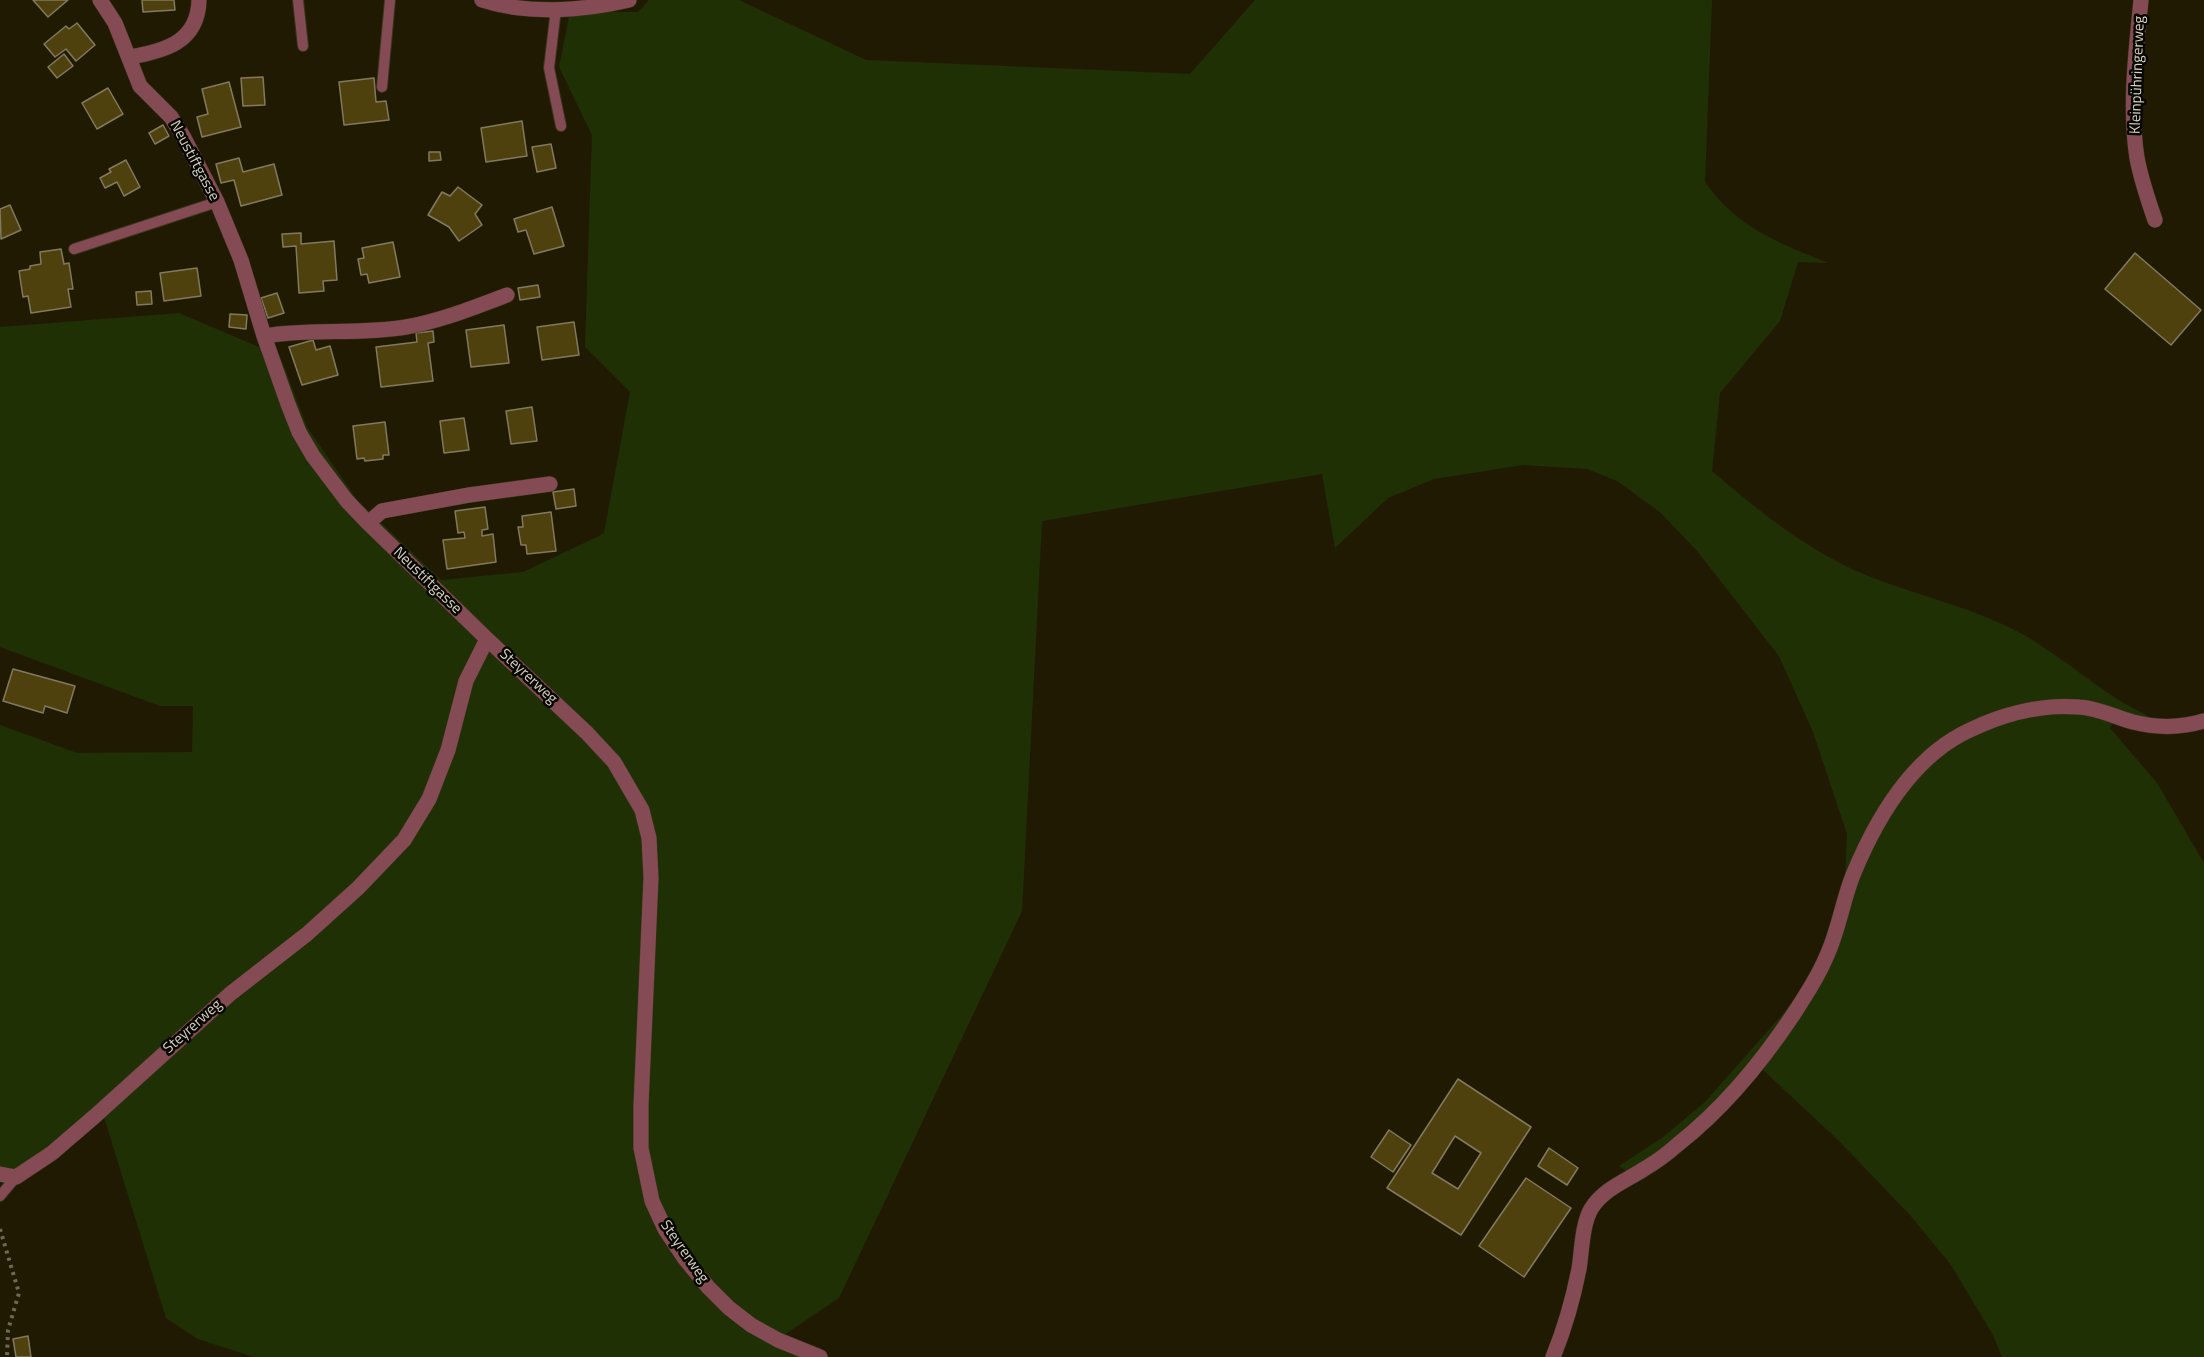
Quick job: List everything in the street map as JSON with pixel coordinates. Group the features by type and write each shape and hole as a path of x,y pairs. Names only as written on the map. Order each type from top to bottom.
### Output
{"street":[{"name":"Neustiftgasse","path":"100,0 115,23 140,86 171,117 217,202 241,260 264,336 299,432 331,481 368,523 487,639"},
{"path":"130,57 165,49 181,40 193,26 199,9 199,0"},
{"path":"482,0 524,10 629,0"},
{"name":"Kleinpühringerweg","path":"2140,0 2134,123 2137,158 2155,220"},
{"path":"264,336 407,327 438,320 507,295"},
{"path":"368,523 382,511 469,495 550,484"},
{"name":"Steyrerweg","path":"16,1177 52,1153 230,994 307,934 358,888 404,840 429,798 448,750 466,681 487,639 588,733 614,762 642,810 649,838 651,878 641,1148 652,1202 685,1259 729,1308 751,1325 778,1340 820,1357"},
{"path":"1553,1357 1569,1313 1590,1210 1611,1188 1644,1170 1706,1120 1737,1089 1768,1050 1816,977 1828,952 1853,875 1865,850 1897,795 1922,765 1943,746 1967,731 2019,712 2051,707 2079,707 2097,710 2135,722 2157,726 2182,726 2204,721"},
{"path":"0,1174 16,1177"}],"lane":[{"path":"298,0 303,46"},
{"path":"382,87 390,0"},
{"path":"561,126 549,68 566,5"},
{"path":"74,249 217,202"},
{"path":"0,1196 16,1177"}],"path":[{"path":"0,1229 19,1293 8,1330 7,1357"}],"green space":[{"path":"649,0 739,0 866,60 1190,74 1255,0 1712,0 1705,182 1730,211 1760,232 1828,263 1798,262 1780,321 1720,393 1712,471 1747,501 1825,555 1866,575 2005,625 2039,644 2123,703 2148,716 2170,721 2204,714 2204,728 2114,721 2110,728 2157,783 2204,863 2204,1357 2002,1357 1993,1335 1951,1265 1910,1215 1839,1141 1762,1069 1638,1179 1619,1166 1662,1138 1705,1102 1803,988 1820,959 1845,879 1847,834 1813,732 1779,656 1698,552 1660,512 1617,481 1587,469 1523,465 1434,479 1388,498 1335,548 1322,474 1042,521 1022,911 839,1298 778,1339 829,1357 254,1357 198,1339 166,1318 104,1117 19,1183 0,1182 0,725 77,753 192,752 193,706 160,706 0,647 0,327 179,313 280,356 307,427 358,501 441,580 523,572 599,536 604,533 630,392 585,347 592,135 559,67 570,12 638,12"}],"building":[{"path":"33,0 68,0 48,17"},
{"path":"142,0 174,0 175,10 143,12"},
{"path":"77,23 95,45 76,61 66,49 55,57 44,44 66,26 69,29"},
{"path":"64,54 73,66 57,78 48,67"},
{"path":"263,77 265,105 243,106 241,78"},
{"path":"374,78 376,102 386,101 389,120 344,125 339,82"},
{"path":"229,82 241,127 202,137 197,117 208,114 202,89"},
{"path":"108,88 123,114 97,129 82,103"},
{"path":"522,121 527,156 486,162 481,128"},
{"path":"163,125 169,136 155,144 149,133"},
{"path":"551,144 556,168 537,172 532,147"},
{"path":"429,152 440,152 441,160 429,161"},
{"path":"239,158 243,172 274,164 282,195 241,206 234,180 221,183 216,164"},
{"path":"126,160 140,187 124,196 117,182 105,188 100,178 111,172 109,169"},
{"path":"458,187 482,205 475,214 482,225 459,241 449,227 428,215 442,192 450,196"},
{"path":"10,205 21,230 1,239 0,209"},
{"path":"552,207 564,246 534,254 526,230 518,232 514,219"},
{"path":"301,233 301,244 334,241 337,280 323,281 324,291 299,293 296,246 283,247 282,234"},
{"path":"393,242 400,277 369,283 367,274 361,275 358,259 364,258 362,248"},
{"path":"61,249 64,264 69,263 73,289 68,289 71,307 31,313 28,296 23,297 19,271 41,264 40,252"},
{"path":"2135,253 2201,310 2171,345 2105,289"},
{"path":"197,268 201,296 164,301 160,273"},
{"path":"538,285 540,297 520,300 518,288"},
{"path":"151,291 152,304 137,305 136,292"},
{"path":"277,293 284,313 268,318 261,298"},
{"path":"230,314 247,315 246,329 229,327"},
{"path":"574,322 579,355 542,360 537,327"},
{"path":"504,325 509,363 471,367 466,330"},
{"path":"433,331 434,342 428,343 433,381 381,387 376,347 417,342 416,333"},
{"path":"313,340 316,350 330,346 338,375 302,385 289,347"},
{"path":"532,407 537,441 511,444 506,411"},
{"path":"464,418 469,450 444,453 440,421"},
{"path":"385,422 389,455 383,455 383,459 365,461 364,458 357,459 353,426"},
{"path":"574,489 576,506 556,509 553,492"},
{"path":"485,507 488,529 482,530 482,536 493,534 496,562 447,569 443,540 465,538 464,532 458,533 455,511"},
{"path":"551,512 556,551 527,554 526,545 521,545 518,527 523,527 522,516"},
{"path":"13,669 75,686 67,713 45,706 43,713 3,701"},
{"path":"1458,1079 1531,1127 1461,1235 1387,1188","holes":["1455,1136 1481,1153 1458,1189 1432,1173"]},
{"path":"1389,1130 1411,1145 1393,1172 1371,1157"},
{"path":"1549,1148 1578,1168 1567,1185 1538,1166"},
{"path":"1526,1178 1571,1208 1524,1277 1479,1246"},
{"path":"28,1336 31,1357 16,1357 13,1339"}]}
